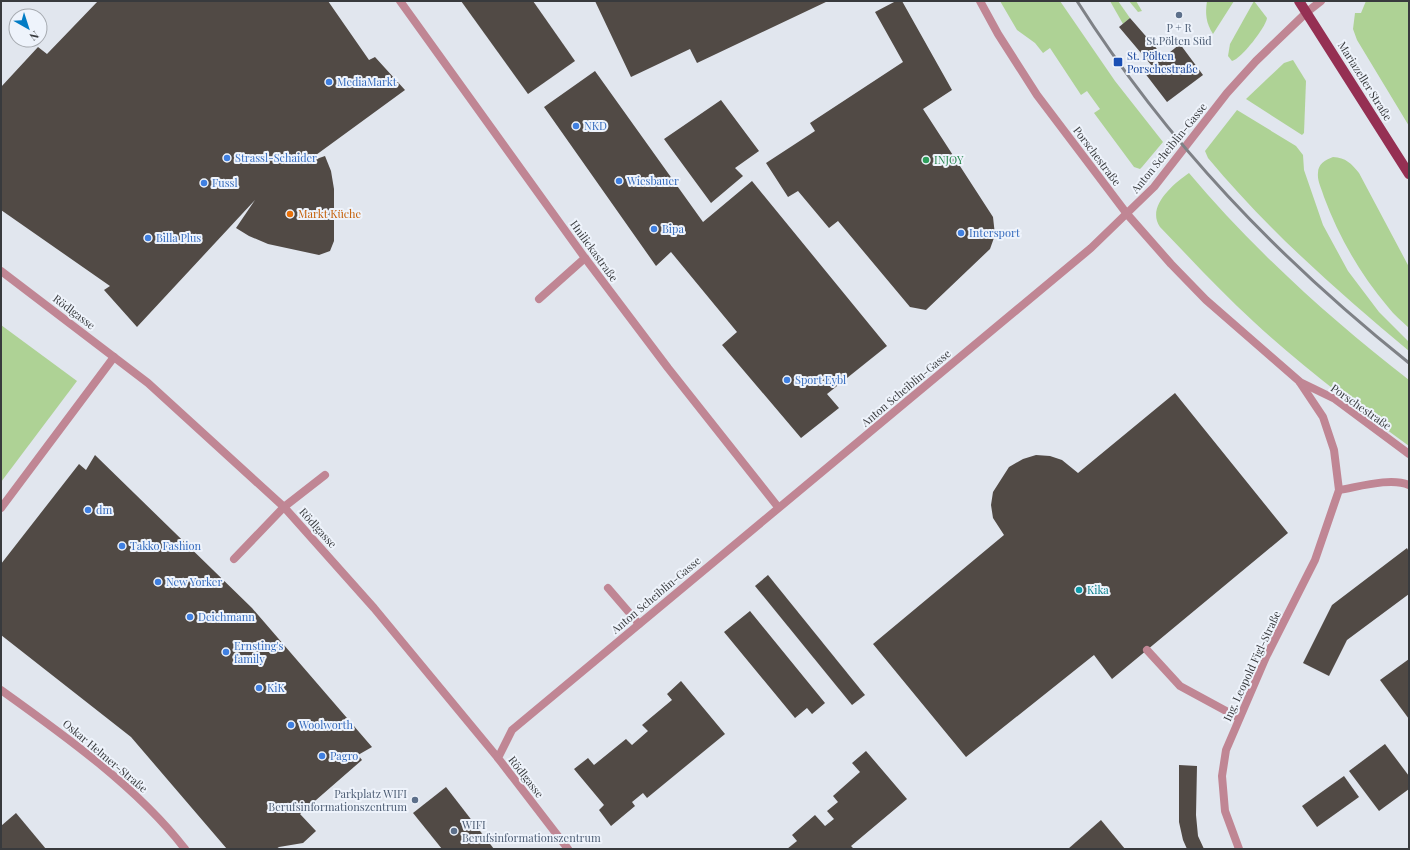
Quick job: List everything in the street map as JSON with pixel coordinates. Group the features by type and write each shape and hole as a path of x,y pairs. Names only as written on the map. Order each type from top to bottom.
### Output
{"main road":[{"name":"Mariazeller Straße","path":"1299,1 1409,174"}],"street":[{"name":"Hnilickastraße","path":"400,1 585,258 668,368 778,507"},
{"name":"Porschestraße","path":"980,1 998,34 1037,96 1128,214 1171,264 1233,324 1299,381 1335,399 1409,454"},
{"name":"Anton Scheiblin-Gasse","path":"498,758 512,730 778,507 1092,248 1128,214 1170,168 1239,80 1307,12 1321,1"},
{"path":"539,299 585,258"},
{"name":"Rödlgasse","path":"1,272 148,383 284,507 374,608 498,758 568,849"},
{"path":"1,508 114,357"},
{"path":"1299,381 1323,417 1334,450 1338,494 1380,483 1404,482 1409,484"},
{"path":"234,559 284,507 325,475"},
{"name":"Ing. Leopold Figl-Straße","path":"1239,849 1225,811 1222,776 1226,750 1266,657 1315,560 1338,494"},
{"path":"608,588 639,624"},
{"path":"1147,650 1180,686 1239,718"},
{"name":"Oskar Helmer-Straße","path":"1,690 51,726 135,795 157,816 185,849"}],"green space":[{"path":"1000,1 1060,1 1115,81 1163,142 1140,169 1134,167 1094,113 1100,109 1087,91 1081,95 1050,48 1043,53 1035,43 1017,30"},
{"path":"1110,1 1118,1 1130,18 1123,24"},
{"path":"1129,1 1136,1 1142,11 1138,12"},
{"path":"1207,1 1234,1 1213,34 1207,18"},
{"path":"1254,1 1267,18 1266,22 1247,49 1232,61 1228,56 1230,44"},
{"path":"1366,1 1409,1 1409,126 1357,40 1353,29 1355,13 1361,13"},
{"path":"1293,60 1306,81 1304,133 1302,135 1246,99 1284,63"},
{"path":"1237,110 1296,146 1303,155 1304,170 1323,225 1348,271 1379,312 1409,342 1409,351 1330,283 1279,235 1254,210 1208,158 1205,151"},
{"path":"1333,157 1348,162 1359,173 1409,267 1409,328 1390,310 1368,282 1343,241 1336,226 1324,197 1318,176 1318,170 1322,163"},
{"path":"1189,173 1239,229 1266,256 1322,308 1409,380 1409,446 1291,355 1230,299 1160,227 1156,212 1159,204 1169,190"},
{"path":"1,325 77,381 1,482"}],"building":[{"path":"98,1 328,1 369,60 375,57 405,90 305,163 325,156 331,171 334,189 334,241 330,251 319,255 268,244 249,236 236,228 255,200 137,327 104,290 110,286 1,210 1,87 37,48 47,54"},
{"path":"461,1 533,1 575,61 528,94"},
{"path":"595,1 828,1 697,63 690,49 631,77"},
{"path":"896,1 902,1 952,90 923,109 993,217 995,235 990,249 926,310 910,307 838,221 829,228 798,191 788,197 766,163 815,131 810,123 903,62 875,12"},
{"path":"1130,18 1164,57 1180,44 1203,75 1167,102 1144,72 1152,66 1119,27"},
{"path":"595,71 703,222 752,181 887,346 827,394 839,408 801,438 722,345 737,332 671,252 656,266 544,107"},
{"path":"721,100 759,151 735,168 743,176 711,203 664,139"},
{"name":"Kika","path":"1175,393 1288,533 1112,679 1094,655 966,757 873,644 1004,535 993,518 991,505 993,492 1009,467 1023,459 1036,455 1050,456 1062,460 1078,473"},
{"path":"95,455 252,608 372,747 358,755 362,760 300,814 316,831 303,843 279,847 276,849 227,849 131,737 1,635 1,564 79,464 86,470"},
{"path":"1407,548 1409,552 1409,594 1347,640 1329,676 1303,663 1332,605"},
{"path":"768,575 865,695 852,705 755,586"},
{"path":"750,611 825,703 812,714 807,708 795,718 724,632"},
{"path":"1409,659 1409,719 1380,680"},
{"path":"681,681 725,734 647,798 643,793 632,802 635,806 611,826 599,810 604,805 574,769 588,758 594,765 626,739 632,745 648,731 642,725 672,700 667,694"},
{"path":"1385,744 1409,776 1409,789 1379,811 1349,771"},
{"path":"866,751 907,799 851,846 854,849 787,849 797,841 792,835 815,815 825,826 834,819 827,811 838,802 833,796 860,772 852,763"},
{"path":"1179,765 1197,766 1196,815 1198,836 1204,849 1187,849 1183,840 1179,822"},
{"path":"1344,776 1359,797 1317,827 1302,806"},
{"name":"WIFI Berufsinformationszentrum","path":"446,787 494,849 442,849 413,813"},
{"path":"16,813 46,849 1,849 1,826"},
{"path":"1101,820 1125,849 1068,849"}],"railway":[{"path":"1077,1 1112,53 1149,103 1187,151 1228,196 1270,240 1315,282 1409,363"}],"place":[{"name":"P + R St.Pölten Süd","path":"1179,15"},
{"name":"St. Pölten Porschestraße","path":"1118,62"},
{"name":"MediaMarkt","path":"329,82"},
{"name":"NKD","path":"576,126"},
{"name":"Strassl-Schaider","path":"227,158"},
{"name":"INJOY","path":"926,160"},
{"name":"Wiesbauer","path":"619,181"},
{"name":"Fussl","path":"204,183"},
{"name":"Markt Küche","path":"290,214"},
{"name":"Bipa","path":"654,229"},
{"name":"Intersport","path":"961,233"},
{"name":"Billa Plus","path":"148,238"},
{"name":"Sport Eybl","path":"787,380"},
{"name":"dm","path":"88,510"},
{"name":"Takko Fashion","path":"122,546"},
{"name":"New Yorker","path":"158,582"},
{"name":"Kika","path":"1079,590"},
{"name":"Deichmann","path":"190,617"},
{"name":"Ernsting's family","path":"226,652"},
{"name":"KiK","path":"259,688"},
{"name":"Woolworth","path":"291,725"},
{"name":"Pagro","path":"322,756"},
{"name":"Parkplatz WIFI Berufsinformationszentrum","path":"415,800"},
{"name":"WIFI Berufsinformationszentrum","path":"454,831"}]}
